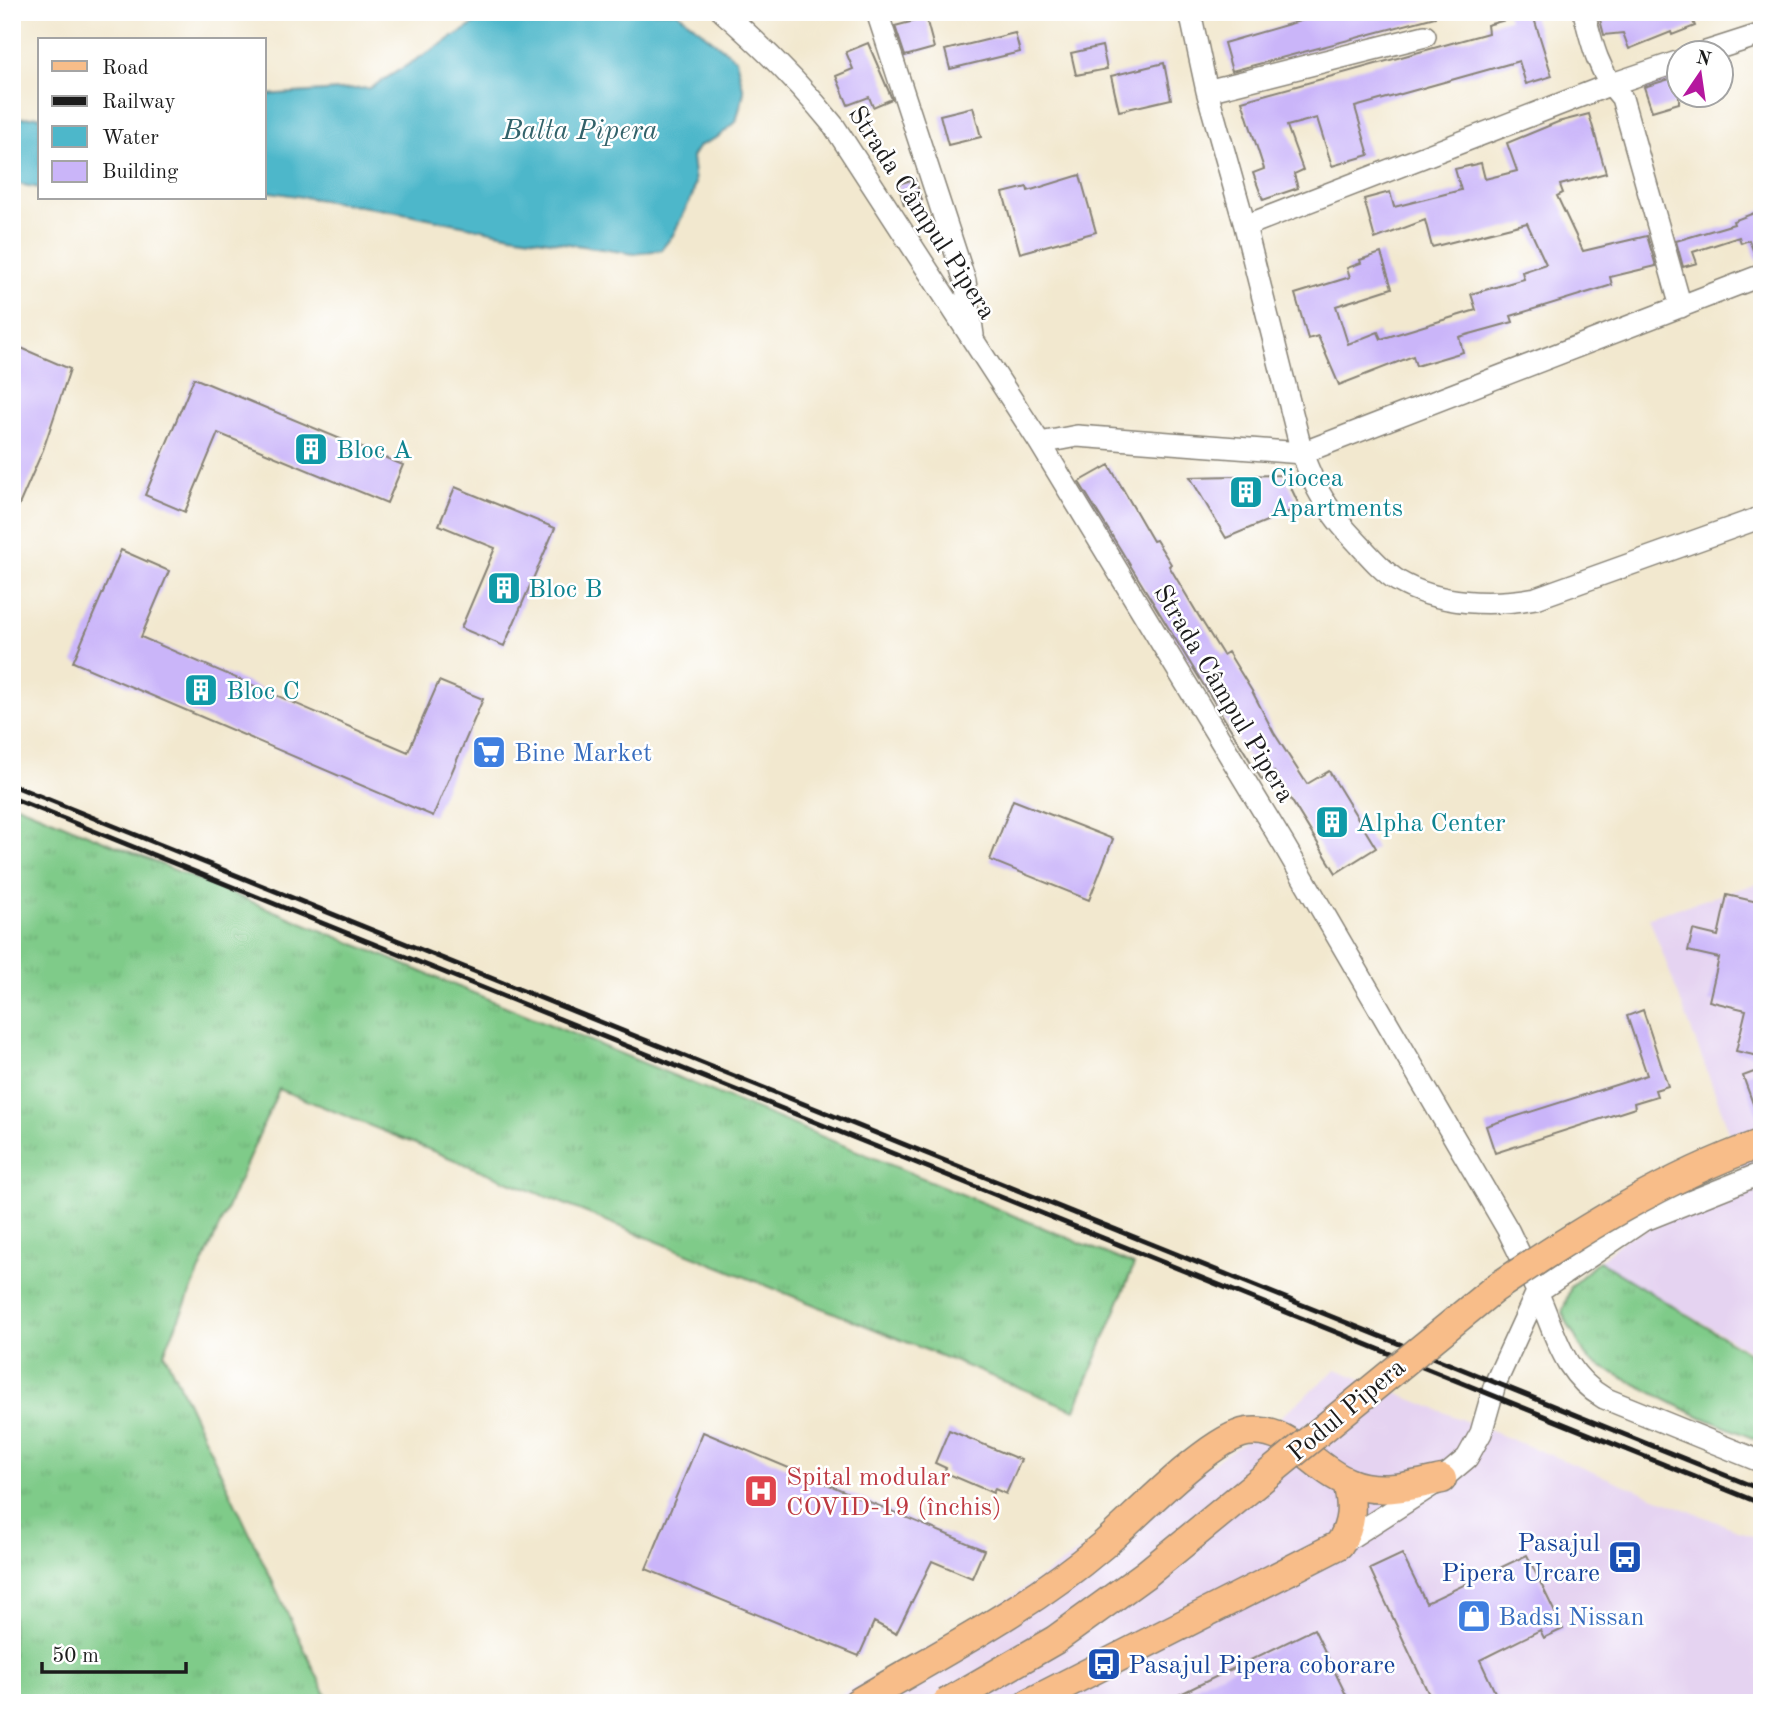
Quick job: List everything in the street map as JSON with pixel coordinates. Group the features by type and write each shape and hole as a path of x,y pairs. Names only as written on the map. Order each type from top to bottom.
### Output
{"main road":[{"name":"Podul Pipera","path":"946,1703 1055,1640 1136,1582 1494,1289 1549,1252 1642,1198 1690,1172 1762,1143"},
{"path":"857,1703 983,1632 1045,1592 1102,1547 1207,1452 1233,1437 1254,1432 1275,1433 1347,1482 1368,1487 1398,1488 1441,1479"},
{"path":"1029,1703 1339,1545 1351,1517 1347,1482"}],"street":[{"name":"Strada Câmpul Pipera","path":"723,12 816,103 834,126 1040,443 1284,845 1508,1230 1538,1292 1567,1363 1577,1377 1588,1389 1619,1405 1762,1462"},
{"path":"877,12 965,281 974,341"},
{"path":"1190,12 1302,453 1314,487 1334,518 1369,556 1398,581 1433,596 1502,604 1536,598 1762,517"},
{"path":"1584,12 1597,63 1609,85 1622,98 1681,307"},
{"path":"1736,42 1762,34"},
{"path":"1208,91 1424,36"},
{"path":"1245,226 1666,65"},
{"path":"1040,443 1077,436 1302,453 1762,275"},
{"path":"1339,1545 1441,1479 1467,1458 1477,1442 1495,1384 1538,1292 1643,1221 1762,1172"}],"shaded area":[{"path":"1762,882 1762,1358 1599,1261 1625,1239 1748,1186 1649,917"},
{"path":"1336,1369 1762,1540 1762,1703 824,1703 963,1629 1277,1420"}],"green space":[{"path":"12,803 1134,1265 1075,1410 279,1089 164,1353 330,1703 12,1703"},
{"path":"1599,1261 1762,1361 1762,1442 1694,1414 1588,1360 1562,1313 1571,1286"}],"water":[{"name":"Balta Pipera","path":"488,12 677,12 736,59 744,92 736,122 718,137 699,146 692,157 695,183 693,194 673,235 661,250 634,254 266,191 266,95 370,88 479,21"},
{"path":"38,116 38,188 12,183 12,119"}],"building":[{"path":"1331,12 1435,12 1435,17 1232,71 1224,43"},
{"path":"1506,12 1532,12 1552,76 1526,84 1519,61 1355,107 1369,155 1332,166 1317,118 1287,126 1303,170 1294,174 1298,188 1263,200 1253,173 1264,169 1242,101 1488,33 1487,25 1509,19"},
{"path":"1598,12 1689,12 1695,26 1672,35 1671,32 1629,49 1623,33 1604,35"},
{"path":"926,18 934,48 905,56 895,26"},
{"path":"1015,33 1020,52 950,69 945,50"},
{"path":"868,43 892,99 873,107 869,97 848,105 836,76 853,69 846,52"},
{"path":"1102,46 1107,69 1076,75 1071,53"},
{"path":"1164,63 1171,99 1119,111 1111,76"},
{"path":"1666,80 1666,107 1652,111 1644,87"},
{"path":"973,107 981,137 948,145 940,115"},
{"path":"1589,114 1606,173 1560,185 1563,193 1557,196 1583,251 1647,236 1656,266 1610,277 1612,285 1511,316 1513,322 1459,337 1463,352 1416,366 1413,356 1339,385 1318,336 1308,339 1295,294 1350,277 1347,268 1381,253 1392,288 1336,306 1348,344 1378,332 1381,339 1476,310 1471,294 1524,279 1522,272 1546,264 1527,223 1432,247 1425,220 1375,239 1364,199 1390,192 1394,207 1461,190 1455,169 1481,163 1485,179 1517,171 1507,143 1558,122"},
{"path":"1080,175 1096,232 1020,253 1003,193 1027,187 1028,191"},
{"path":"915,179 922,200 904,205 898,184"},
{"path":"1762,210 1762,262 1758,263 1749,240 1741,243 1739,237 1693,252 1697,263 1683,267 1676,241 1734,224 1733,221"},
{"path":"12,344 70,369 43,450 12,521"},
{"name":"Bloc A","path":"194,378 403,465 387,503 218,433 185,512 145,495"},
{"path":"1109,465 1153,541 1156,540 1171,564 1169,566 1200,618 1223,655 1228,652 1274,733 1307,784 1329,771 1376,848 1336,873 1274,772 1262,780 1079,482"},
{"name":"Ciocea Apartments","path":"1285,475 1300,507 1226,538 1190,477"},
{"name":"Bloc B","path":"455,487 555,528 504,646 461,628 495,548 439,525"},
{"name":"Bloc C","path":"121,550 169,571 141,637 408,752 439,681 483,699 433,816 73,662"},
{"path":"1013,800 1113,839 1089,900 990,860"},
{"path":"1727,895 1762,903 1762,1057 1736,1051 1746,1010 1709,1001 1719,958 1688,951 1693,930 1718,936"},
{"path":"1643,1010 1668,1086 1655,1090 1657,1096 1634,1103 1635,1108 1495,1153 1486,1126 1647,1075 1627,1016"},
{"path":"1762,1069 1762,1122 1760,1123 1743,1076"},
{"path":"949,1430 1021,1460 1006,1494 995,1489 993,1493 944,1472 946,1468 935,1463"},
{"name":"Spital modular COVID-19 (închis)","path":"703,1432 984,1550 972,1578 932,1561 896,1634 874,1622 859,1656 646,1569"},
{"name":"Badsi Nissan","path":"1402,1554 1426,1603 1527,1555 1563,1629 1544,1638 1540,1630 1480,1660 1500,1703 1433,1703 1370,1569"},
{"path":"1314,1629 1350,1703 1162,1703"}],"railway":[{"path":"12,785 1762,1490"},
{"path":"12,798 1762,1504"}],"place":[{"name":"Bloc A","path":"311,449"},
{"name":"Ciocea Apartments","path":"1246,492"},
{"name":"Bloc B","path":"504,588"},
{"name":"Bloc C","path":"201,690"},
{"name":"Bine Market","path":"489,752"},
{"name":"Alpha Center","path":"1332,822"},
{"name":"Spital modular COVID-19 (închis)","path":"761,1491"},
{"name":"Pasajul Pipera Urcare","path":"1625,1557"},
{"name":"Badsi Nissan","path":"1474,1616"},
{"name":"Pasajul Pipera coborare","path":"1104,1664"}]}
